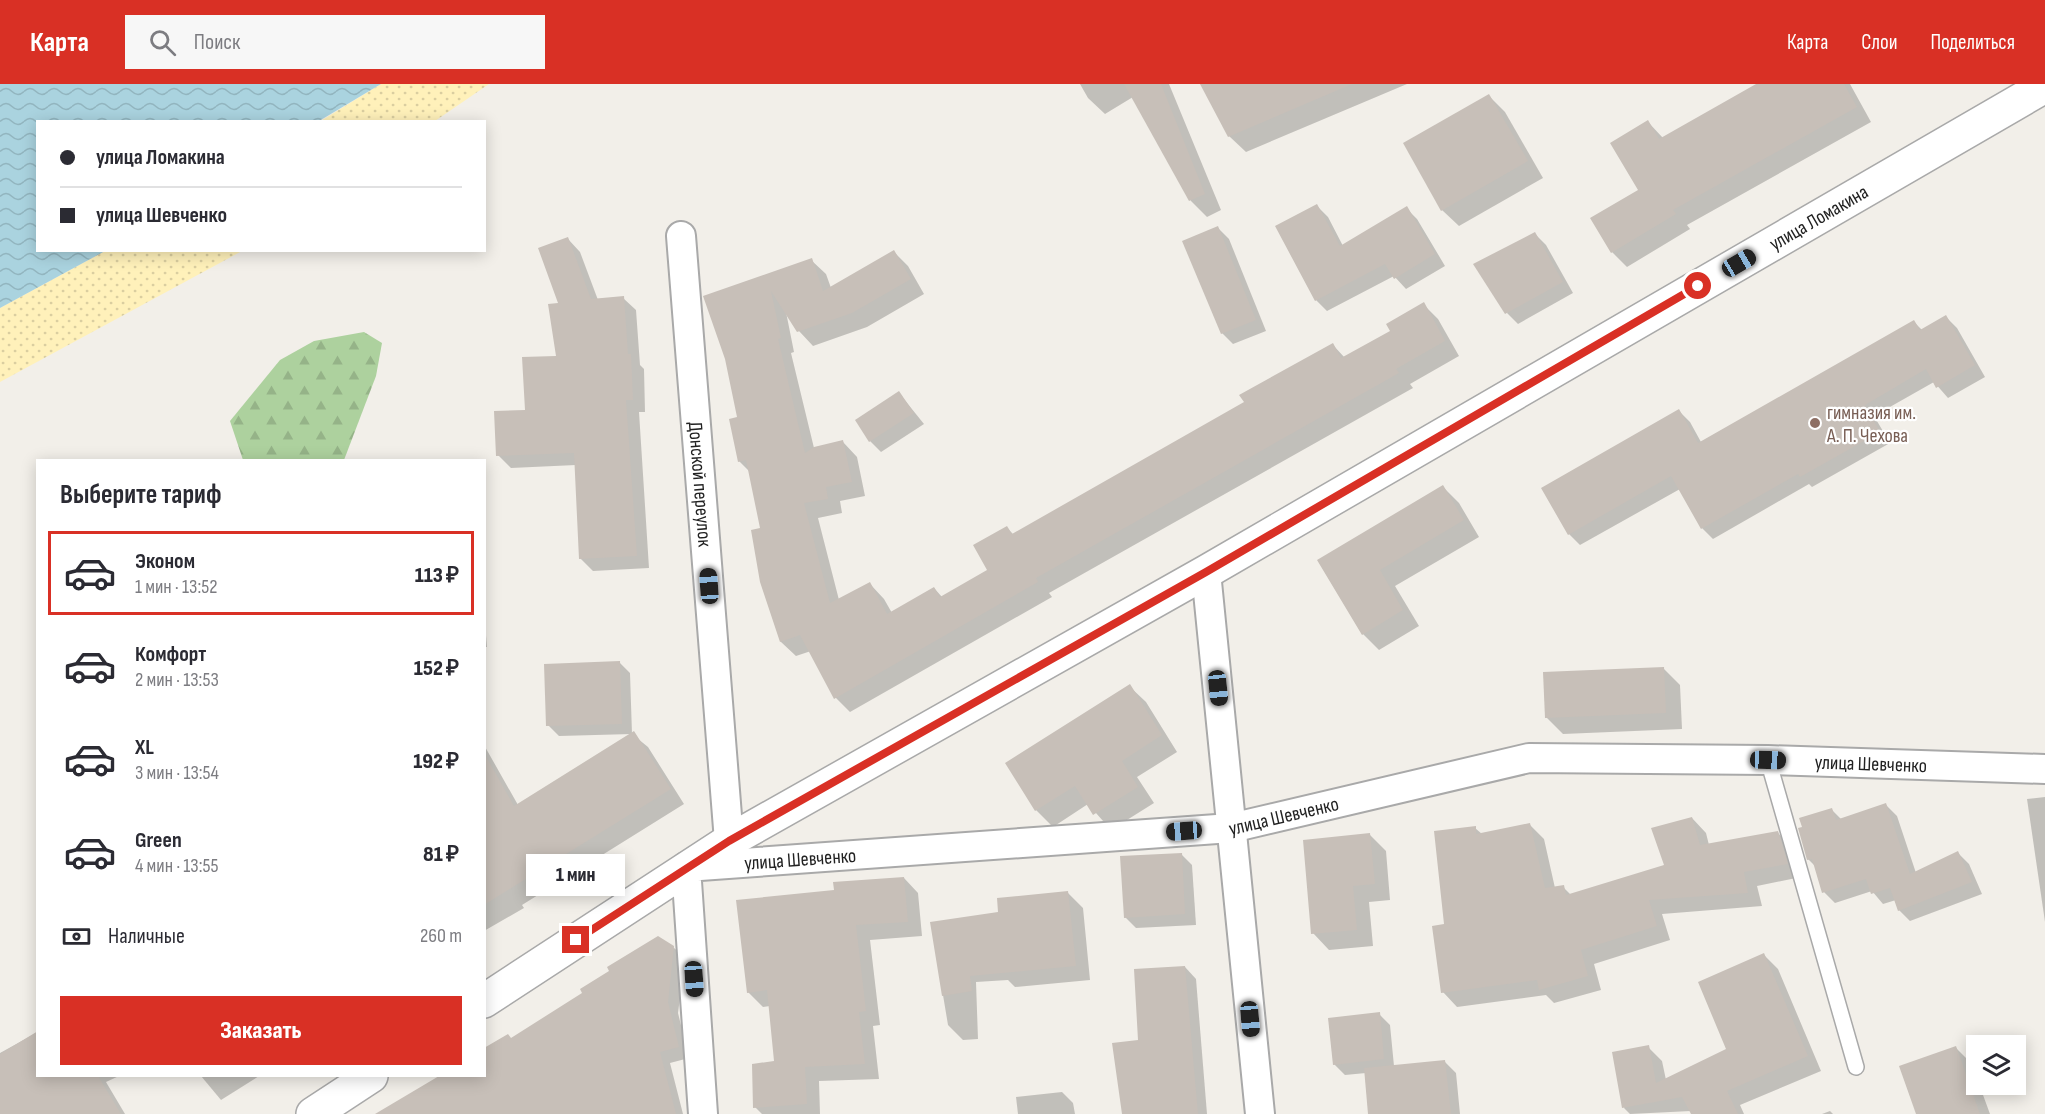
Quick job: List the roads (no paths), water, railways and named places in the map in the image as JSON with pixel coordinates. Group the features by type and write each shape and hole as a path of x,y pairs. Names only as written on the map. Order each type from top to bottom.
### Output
{"street":[{"name":"улица Ломакина","path":"686,867 1206,572 2045,86"},
{"name":"Донской переулок","path":"681,236 729,841"},
{"path":"1206,572 1260,1114"},
{"name":"улица Шевченко","path":"486,1000 686,867 1232,828 1529,758 1768,760 2045,769"},
{"path":"686,867 703,1114"},
{"path":"313,1114 369,1077"}],"lane":[{"path":"1768,760 1856,1067"}],"water":[{"path":"0,84 381,84 321,120 36,120 36,252 103,252 0,308"}],"place":[{"name":"гимназия им. А. П. Чехова","path":"1815,423"}]}
